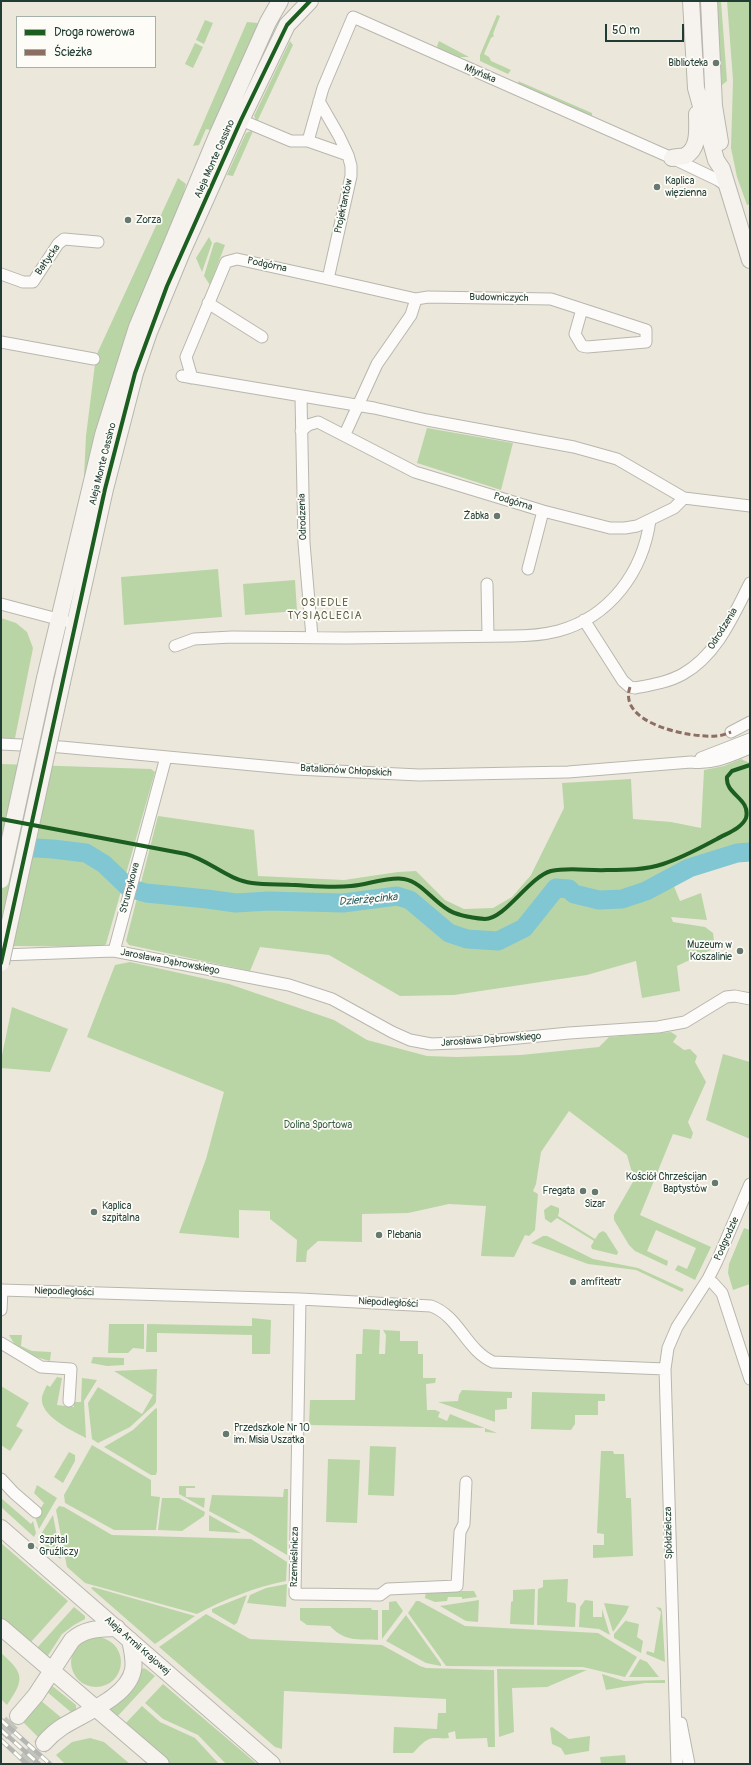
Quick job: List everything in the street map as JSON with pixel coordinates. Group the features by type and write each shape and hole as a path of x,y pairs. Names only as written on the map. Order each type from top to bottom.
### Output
{"street":[{"path":"287,25 296,1"},
{"name":"Aleja Monte Cassino","path":"1,963 105,489 135,373 167,286 241,120 287,25 310,1"},
{"path":"672,158 685,156 690,152 695,145 697,134 691,1"},
{"path":"709,1 714,106 724,163 722,168"},
{"name":"Aleja Monte Cassino","path":"1,880 44,678 103,435 137,327 216,138 274,5"},
{"name":"Młyńska","path":"308,140 319,101 354,16 672,158 718,180 727,186"},
{"path":"696,88 716,160 722,168 750,260"},
{"name":"Projektantów","path":"319,101 339,136 351,166 351,176 328,279"},
{"path":"241,120 291,141 308,140 348,156"},
{"name":"Bałtycka","path":"1,274 23,282 33,282 58,244 64,239 98,242"},
{"name":"Podgórna","path":"328,279 237,259 226,262 186,357 187,377 301,397 358,405 603,454 626,463 673,494 684,498 750,506"},
{"path":"328,279 416,299 411,315 377,364 345,434"},
{"name":"Budowniczych","path":"416,299 428,297 551,299 582,309 646,330 646,342 587,347 582,346 576,334 582,309"},
{"path":"208,303 262,338"},
{"path":"1,342 94,359"},
{"name":"Odrodzenia","path":"301,397 304,543 312,638"},
{"name":"Podgórna","path":"301,431 308,425 318,422 345,434 415,472 543,511 610,528 637,526 674,508 684,498"},
{"path":"528,569 543,511"},
{"path":"175,646 194,639 232,637 312,638 488,636 544,634 572,627 612,600 633,574 645,546 650,520"},
{"name":"Odrodzenia","path":"584,620 623,681 630,687 635,688 682,674 709,654 725,629 750,583"},
{"path":"487,584 488,636"},
{"path":"1,604 75,624"},
{"path":"731,732 750,722"},
{"name":"Batalionów Chłopskich","path":"691,762 750,739"},
{"name":"Batalionów Chłopskich","path":"1,744 62,747 296,769 419,775 554,773 691,762 702,764 715,761 750,748"},
{"name":"Strumykowa","path":"114,951 127,897 166,757"},
{"name":"Jarosława Dąbrowskiego","path":"1,955 114,951 308,990 332,999 392,1032 410,1040 431,1044 478,1042 569,1033 658,1027 685,1022 726,997 735,996 750,998"},
{"name":"Podgrodzie","path":"665,1368 668,1348 677,1327 708,1280 750,1184"},
{"path":"708,1280 713,1283 722,1293 750,1379"},
{"name":"Niepodległości","path":"1,1310 2,1290 300,1299 432,1306 442,1311 452,1320 477,1352 493,1362 665,1368"},
{"name":"Rzemieślnicza","path":"300,1299 295,1594 380,1595 388,1589 457,1586 460,1532 464,1524 466,1482"},
{"path":"1,1343 42,1367 71,1369 69,1401"},
{"name":"Spółdzielcza","path":"665,1368 677,1764"},
{"path":"1,1479 14,1493 36,1512"},
{"name":"Aleja Armii Krajowej","path":"1,1528 272,1764"},
{"path":"1,1627 161,1764"},
{"path":"18,1716 36,1695 69,1644 79,1634 89,1630 117,1628"},
{"path":"44,1743 62,1727 122,1690 131,1677 134,1663 130,1640"},
{"name":"Spółdzielcza","path":"676,1698 690,1764"}],"green space":[{"path":"716,1 721,1 727,81 722,85"},
{"path":"727,1 750,1 750,204 747,205 737,177 731,148 733,80"},
{"path":"497,15 500,16 493,34 494,36 491,38 484,54 489,57 491,61 511,70 508,74 480,61 480,55"},
{"path":"205,20 213,23 204,44 196,40"},
{"path":"247,22 258,23 237,77 210,130 206,129 199,145 193,146"},
{"path":"290,41 293,45 257,122 254,116"},
{"path":"439,41 469,57 458,57 438,49 437,46"},
{"path":"195,43 203,47 193,68 185,64"},
{"path":"518,81 592,113 592,115 590,116 519,84"},
{"path":"253,131 233,176 227,175 246,133"},
{"path":"178,178 186,184 179,211 119,357 87,476 84,476 86,436 96,356"},
{"path":"209,237 212,243 202,272 196,258"},
{"path":"217,242 225,245 210,285 204,276 214,243"},
{"path":"427,428 513,443 501,490 417,463"},
{"path":"218,569 222,617 124,625 121,577"},
{"path":"295,580 297,611 245,615 243,584"},
{"path":"1,618 16,623 27,632 33,648 15,738 1,738"},
{"path":"741,759 750,763 750,853 724,855 696,862 659,886 661,890 673,884 680,901 701,893 707,920 671,917 673,922 705,927 713,933 715,948 677,966 680,991 642,998 636,961 587,975 454,995 400,996 329,955 260,947 250,971 129,945 126,941 158,816 254,830 258,876 344,880 398,872 416,871 445,900 464,909 493,908 512,897 531,875 564,808 562,783 631,779 633,819 671,822 701,828 704,770 724,766"},
{"path":"1,764 151,769 155,772 106,944 101,947 1,947"},
{"name":"Dolina Sportowa","path":"130,962 229,984 334,1020 367,1040 427,1056 457,1057 521,1055 599,1047 609,1037 671,1032 677,1036 673,1042 684,1050 690,1049 697,1056 695,1062 706,1082 688,1122 693,1133 691,1139 673,1134 640,1215 711,1247 695,1280 675,1270 678,1265 687,1269 696,1248 656,1230 647,1251 668,1261 667,1266 635,1251 629,1245 614,1220 614,1215 634,1180 627,1155 569,1111 541,1152 536,1184 533,1191 538,1194 535,1230 529,1236 525,1235 514,1257 481,1256 486,1206 449,1204 408,1213 362,1214 362,1242 318,1241 307,1251 306,1262 296,1262 297,1240 270,1219 270,1211 239,1210 239,1238 179,1233 206,1159 224,1092 87,1037 115,965"},
{"path":"12,1007 68,1029 50,1072 1,1068 1,1060"},
{"path":"723,1054 750,1062 750,1139 706,1120"},
{"path":"551,1205 559,1208 558,1216 595,1239 599,1233 603,1231 606,1233 618,1252 617,1255 592,1249 591,1246 594,1241 557,1218 551,1223 545,1219 544,1210"},
{"path":"744,1228 750,1230 750,1284 733,1290 728,1273 729,1264"},
{"path":"543,1236 547,1236 593,1259 638,1268 684,1289 682,1292 636,1270 588,1264 531,1243"},
{"path":"252,1318 271,1320 270,1354 252,1354 252,1335 157,1333 157,1352 146,1352 147,1324 252,1326"},
{"path":"109,1324 144,1324 144,1349 133,1348 128,1353 108,1353"},
{"path":"363,1329 380,1330 379,1354 385,1354 386,1335 383,1330 400,1331 400,1341 418,1341 418,1354 423,1354 423,1378 436,1378 435,1383 426,1384 427,1410 435,1410 440,1412 438,1417 447,1421 450,1414 485,1428 309,1425 310,1400 355,1400 356,1354 362,1354"},
{"path":"9,1335 22,1335 21,1346 32,1351 51,1352 50,1361 32,1356 16,1347"},
{"path":"93,1357 124,1358 124,1365 107,1366 91,1363"},
{"path":"157,1369 156,1402 154,1405 130,1427 98,1443 92,1439 88,1403 98,1387 142,1414 153,1395 114,1371"},
{"path":"57,1377 62,1378 57,1405 74,1407 74,1402 81,1402 82,1378 97,1380 84,1401 86,1438 58,1422 51,1416 42,1404 43,1392 47,1385 50,1387"},
{"path":"1,1386 29,1403 16,1426 23,1430 10,1451 1,1445"},
{"path":"462,1390 512,1392 512,1398 507,1398 507,1409 495,1410 495,1422 438,1402 458,1401"},
{"path":"532,1392 605,1394 605,1401 598,1401 598,1415 575,1415 575,1424 571,1430 531,1429"},
{"path":"156,1408 157,1471 156,1475 151,1475 104,1447 133,1430"},
{"path":"485,1428 497,1433 485,1432"},
{"path":"92,1445 151,1480 151,1496 160,1497 156,1530 114,1530 65,1503 64,1495"},
{"path":"370,1446 396,1447 394,1496 368,1495"},
{"path":"601,1451 613,1451 614,1454 624,1454 626,1498 631,1498 633,1556 593,1558 593,1545 604,1545 604,1534 597,1533"},
{"path":"69,1452 75,1455 75,1461 63,1483 54,1477"},
{"path":"328,1459 360,1460 357,1523 326,1522"},
{"path":"37,1485 57,1498 39,1529 35,1517 44,1503 34,1493"},
{"path":"179,1486 195,1486 195,1488 186,1488 186,1497 205,1498 204,1508 179,1494"},
{"path":"284,1489 288,1489 287,1555 209,1511 212,1495 283,1497"},
{"path":"1,1498 31,1524 33,1521 36,1533 34,1537 1,1507"},
{"path":"162,1498 179,1498 205,1512 204,1516 182,1531 158,1530"},
{"path":"59,1506 64,1507 112,1535 251,1539 287,1562 286,1581 241,1594 218,1603 197,1614 85,1583 67,1567 56,1510"},
{"path":"53,1515 61,1558 60,1559 38,1539"},
{"path":"209,1515 241,1533 209,1531"},
{"path":"1,1543 68,1601 30,1643 1,1618"},
{"path":"568,1579 567,1602 575,1603 576,1605 575,1627 537,1625 538,1589 543,1587 543,1580"},
{"path":"287,1584 286,1607 247,1603 250,1595 266,1588"},
{"path":"93,1587 195,1616 155,1644 91,1588"},
{"path":"535,1589 534,1625 510,1624 513,1590"},
{"path":"426,1591 474,1591 477,1597 462,1599 462,1597 448,1597 447,1601 435,1602 425,1598"},
{"path":"247,1595 237,1623 234,1625 212,1612 212,1609"},
{"path":"479,1600 478,1622 466,1621 440,1606"},
{"path":"585,1600 593,1601 593,1617 602,1617 602,1609 610,1635 599,1629 579,1627 580,1607"},
{"path":"396,1601 403,1611 382,1639 382,1610 389,1610 389,1602"},
{"path":"416,1601 419,1601 465,1626 598,1633 637,1657 625,1677 583,1667 446,1666 408,1613"},
{"path":"604,1603 629,1606 613,1632"},
{"path":"74,1607 85,1616 85,1619 62,1634 47,1657 36,1649"},
{"path":"656,1607 661,1608 662,1611 665,1662 646,1654 647,1651 654,1653 661,1612"},
{"path":"300,1608 371,1608 372,1610 378,1610 378,1640 352,1639 341,1635 330,1626 307,1625 300,1620"},
{"path":"206,1614 250,1639 382,1645 426,1668 494,1670 495,1747 488,1747 487,1738 456,1739 455,1731 448,1733 449,1738 433,1738 427,1740 413,1753 393,1753 394,1727 437,1729 438,1713 446,1713 446,1699 284,1691 282,1749 275,1747 159,1647"},
{"path":"406,1615 441,1666 426,1663 386,1641"},
{"path":"627,1619 626,1621 639,1624 637,1637 643,1641 641,1653 614,1638 614,1634"},
{"path":"91,1637 101,1637 114,1644 121,1657 121,1667 114,1680 101,1687 91,1687 82,1683 75,1676 71,1667 71,1657 75,1648 82,1641"},
{"path":"1,1653 18,1671 19,1677 17,1689 7,1705 1,1699"},
{"path":"640,1659 647,1662 659,1677 629,1677"},
{"path":"143,1668 155,1676 116,1718 109,1709 126,1697 133,1689 139,1680"},
{"path":"497,1669 587,1670 547,1687 512,1688 514,1732 499,1737"},
{"path":"602,1674 624,1681 665,1680 665,1683 645,1683 606,1690"},
{"path":"163,1684 257,1764 226,1764 198,1735 163,1719 145,1703"},
{"path":"51,1685 76,1705 76,1709 72,1713 46,1691"},
{"path":"40,1700 63,1719 39,1738 22,1721"},
{"path":"142,1706 160,1722 195,1738 219,1764 170,1764 124,1725"},
{"path":"552,1727 569,1739 590,1736 589,1751 565,1755 561,1748 552,1744 550,1728"},
{"path":"90,1738 104,1742 130,1764 65,1764 56,1755 72,1742"},
{"path":"625,1755 626,1764 601,1764 600,1757"}],"waterway":[{"name":"Dzierżęcinka","path":"1,846 53,849 86,853 104,864 129,888 146,893 236,903 268,901 343,903 397,896 410,900 449,933 467,939 498,941 524,928 556,888 569,889 574,894 599,900 622,899 646,891 689,868 737,853 750,852"}],"tunnel":[{"path":"1,1734 18,1716"},
{"path":"23,1764 44,1743"}],"railway":[{"path":"1,1720 50,1764"},
{"path":"1,1730 39,1764"},
{"path":"1,1740 27,1764"}],"marked path":[{"path":"630,687 629,700 634,711 645,719 659,726 674,731 705,736 720,736 731,732"}],"cycle path":[{"path":"1,963 105,489 135,373 167,286 241,120 287,25 310,1"},
{"path":"1,819 186,854 235,878 252,883 337,887 398,878 404,879 421,887 442,905 455,913 485,919 493,917 501,912 534,881 551,871 565,869 643,869 670,862 684,856 733,830 744,822 747,811 742,801 733,793 727,783 727,777 732,771 750,765"}],"place":[{"name":"Biblioteka","path":"716,63"},
{"name":"Kaplica więzienna","path":"657,187"},
{"name":"Zorza","path":"128,220"},
{"name":"Żabka","path":"497,516"},
{"name":"Muzeum w Koszalinie","path":"740,951"},
{"name":"Kościół Chrześcijan Baptystów","path":"715,1183"},
{"name":"Fregata","path":"583,1191"},
{"name":"Sizar","path":"595,1192"},
{"name":"Kaplica szpitalna","path":"94,1212"},
{"name":"Plebania","path":"379,1235"},
{"name":"amfiteatr","path":"573,1282"},
{"name":"Przedszkole Nr 10 im. Misia Uszatka","path":"226,1434"},
{"name":"Szpital Gruźliczy","path":"31,1546"}],"district":[{"name":"OSIEDLE TYSIĄCLECIA","path":"325,609"}]}
